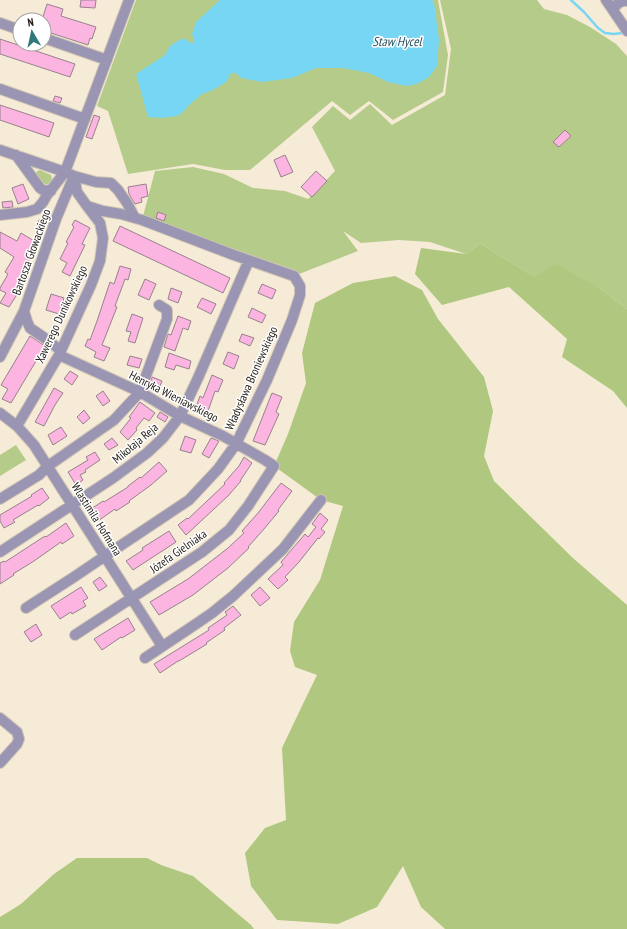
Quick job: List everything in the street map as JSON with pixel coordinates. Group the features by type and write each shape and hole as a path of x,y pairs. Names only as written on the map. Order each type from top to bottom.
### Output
{"street":[{"name":"Bartosza Głowackiego","path":"0,357 24,311 56,219 85,119 129,0"},
{"path":"600,0 613,10"},
{"path":"606,0 627,31"},
{"path":"613,10 616,4 627,1"},
{"path":"0,23 12,27"},
{"path":"52,41 107,60"},
{"path":"0,89 85,119"},
{"path":"0,150 96,182 111,183 123,197 135,218"},
{"path":"16,155 40,188 51,191"},
{"path":"0,215 27,212 37,209 47,195 70,174"},
{"name":"Xawerego Dunikowskiego","path":"17,426 60,353 91,285 100,261 103,238 100,222 77,192 70,174"},
{"name":"Władysława Broniewskiego","path":"26,608 189,500 218,469 236,444 267,380 292,320 300,295 300,286 294,276 135,218 87,206"},
{"name":"Mikołaja Reja","path":"0,552 113,478 147,452 162,438 180,416 249,260"},
{"path":"0,499 39,475 48,466 114,420 140,392 167,319 166,310 159,305"},
{"name":"Henryka Wieniawskiego","path":"24,311 30,328 49,341 60,353 140,392 180,416 223,436 274,466"},
{"name":"Wlastimila Hofmana","path":"0,413 17,426 34,445 162,646"},
{"name":"Józefa Gielniaka","path":"75,635 202,552 229,530 248,506 274,466"},
{"path":"144,658 199,622 233,596 283,549 322,500"},
{"path":"0,718 17,732 19,739 17,744 0,763"}],"green space":[{"path":"136,0 438,0 448,55 443,92 393,120 369,101 350,115 332,101 250,170 225,170 193,164 128,174 108,111 97,106"},
{"path":"440,0 537,0 544,9 567,15 590,27 616,44 627,56 627,309 598,287 535,277 481,243 466,254 430,242 399,240 361,243 343,231 358,251 294,276 142,220 155,171 193,167 224,174 253,188 285,191 308,199 335,171 312,127 333,106 350,120 370,104 392,125 445,95 451,49"},
{"path":"40,170 51,175 52,180 49,184 44,183 39,179 36,172"},
{"path":"481,243 535,277 555,264 598,287 627,309 627,408 613,391 562,357 567,339 509,287 442,305 415,274 421,248 466,254"},
{"path":"395,276 422,290 438,319 484,377 493,411 484,456 494,481 574,559 627,605 627,929 445,929 421,907 403,866 377,907 338,924 277,920 251,886 245,853 265,828 286,820 282,748 317,675 295,667 290,651 294,622 320,580 343,506 321,500 274,466 288,434 306,383 302,353 315,303 353,283"},
{"path":"16,445 26,460 0,476 0,455"},
{"path":"77,858 147,858 161,865 193,876 254,929 0,929 0,917 21,904 54,874"}],"water":[{"name":"Staw Hycel","path":"220,0 432,0 434,3 439,40 437,66 429,77 417,84 406,86 388,82 369,73 343,68 316,68 292,78 262,82 241,78 236,73 231,73 226,82 213,90 202,94 177,116 161,118 148,117 136,74 165,55 170,46 181,39 185,39 192,44 194,41 192,34 196,22"}],"building":[{"path":"81,0 96,0 95,8 80,7"},
{"path":"47,4 63,9 61,16 96,27 92,39 90,38 88,45 52,33 52,12 44,12"},
{"path":"0,39 12,43 12,52 39,52 75,64 70,77 0,54"},
{"path":"55,96 62,98 60,103 53,101"},
{"path":"0,105 54,123 49,137 0,120"},
{"path":"94,115 100,117 92,139 86,137"},
{"path":"565,130 571,136 559,147 553,142"},
{"path":"285,155 293,172 281,177 274,160"},
{"path":"316,171 327,181 312,197 301,187"},
{"path":"23,184 29,199 18,204 12,188"},
{"path":"146,184 148,196 141,198 142,202 135,204 129,194 128,187"},
{"path":"12,201 13,207 3,208 2,202"},
{"path":"158,212 166,215 164,221 156,218"},
{"path":"43,218 48,221 44,229 36,225 40,219 42,220"},
{"path":"75,220 90,228 82,244 85,245 70,276 62,272 67,263 60,259 68,243 66,242 74,227 72,225"},
{"path":"120,226 230,278 223,293 113,241"},
{"path":"0,232 17,241 21,233 36,242 28,257 30,258 22,274 24,275 14,291 18,293 9,307 0,303 6,293 0,290 0,288 8,274 5,272 14,257 0,248"},
{"path":"120,266 131,269 128,280 125,279 115,306 117,307 102,345 110,348 104,361 94,357 96,352 85,346 88,339 90,340 110,282 114,284"},
{"path":"145,279 156,284 149,300 138,295"},
{"path":"262,284 276,290 272,299 258,293"},
{"path":"171,288 182,292 178,303 168,299"},
{"path":"51,294 64,298 59,314 46,310"},
{"path":"202,298 216,304 211,314 197,307"},
{"path":"252,308 266,315 262,323 248,317"},
{"path":"132,314 143,318 135,343 128,341 131,332 126,331"},
{"path":"178,316 191,321 188,330 183,328 175,351 164,347 168,334 171,335"},
{"path":"242,334 254,338 250,346 239,341"},
{"path":"30,336 45,346 11,403 2,399 8,389 1,385"},
{"path":"228,352 239,356 234,369 223,364"},
{"path":"169,353 191,361 189,369 176,365 174,370 165,367"},
{"path":"130,356 142,359 139,368 127,365"},
{"path":"70,371 78,376 72,385 64,379"},
{"path":"212,375 223,380 218,392 215,391 207,414 195,410 200,396 203,398"},
{"path":"152,377 162,381 157,393 148,389"},
{"path":"54,388 63,393 44,426 35,422"},
{"path":"103,391 110,401 103,406 96,396"},
{"path":"272,393 282,397 276,412 279,414 265,445 253,441"},
{"path":"140,402 155,413 149,421 144,418 136,428 137,430 128,440 120,432 131,418 129,417"},
{"path":"84,410 90,418 83,424 77,417"},
{"path":"160,412 168,417 165,422 157,417"},
{"path":"61,427 67,436 53,445 48,435"},
{"path":"185,436 196,440 191,453 180,450"},
{"path":"112,438 118,445 109,450 104,444"},
{"path":"211,438 219,441 209,458 202,454"},
{"path":"95,452 100,460 80,475 83,480 76,485 68,472 88,460 86,457"},
{"path":"244,457 252,463 241,481 228,496 186,535 178,525 187,518 188,519 225,484 224,483 239,466"},
{"path":"159,462 167,471 129,501 130,502 116,511 115,509 98,521 91,509 128,487"},
{"path":"281,483 292,491 278,510 279,511 248,547 249,548 228,568 193,595 159,615 150,602 188,579 228,548 244,533 242,531"},
{"path":"42,488 49,498 39,506 38,505 13,520 15,522 4,528 0,521 0,515 32,496 31,495"},
{"path":"320,513 328,520 321,529 325,532 319,539 318,538 285,577 288,580 278,589 268,579 283,565 281,562 305,534 308,537 316,527 312,524"},
{"path":"66,523 74,536 62,544 61,542 0,584 0,563 5,562"},
{"path":"169,531 176,542 133,570 126,561 143,550 142,548"},
{"path":"100,577 107,586 99,591 93,582"},
{"path":"81,587 88,598 83,601 86,606 72,614 71,612 60,619 51,606"},
{"path":"260,587 270,598 260,606 251,595"},
{"path":"233,606 241,615 224,628 225,630 206,643 207,644 160,673 154,664 209,630 208,628 227,615 225,612"},
{"path":"128,618 135,630 122,638 121,637 102,650 94,639"},
{"path":"36,624 42,635 31,642 24,632"}],"waterway":[{"path":"571,0 598,28 605,33 622,33"}]}
